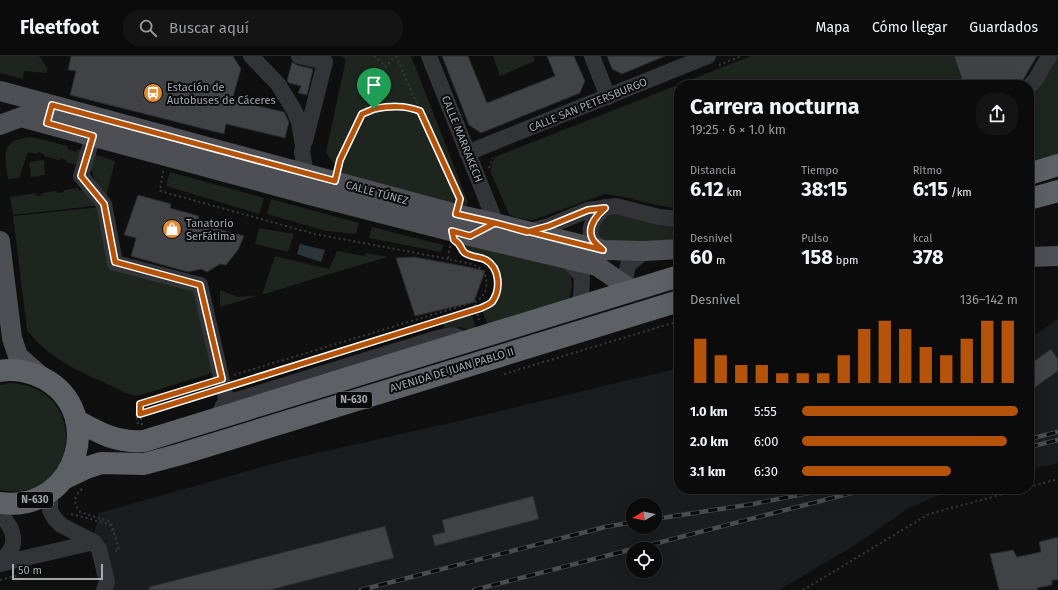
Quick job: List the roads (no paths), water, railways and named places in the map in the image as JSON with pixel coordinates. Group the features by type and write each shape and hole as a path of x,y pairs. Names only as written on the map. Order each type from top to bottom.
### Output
{"highway":[{"path":"1034,172 1058,165"},
{"path":"1034,198 1058,191"},
{"name":"AVENIDA DE JUAN PABLO II","path":"76,420 113,438 130,442 142,441 223,397 476,339 574,309 628,287 674,277"},
{"path":"628,287 644,310"},
{"name":"AVENIDA DE JUAN PABLO II","path":"57,486 86,468 101,463 144,464 181,454 644,310 674,302"},
{"path":"0,371 17,370 42,377 51,383 67,400 76,420 78,445 75,460 70,470 57,486"},
{"name":"N-630","path":"0,503 24,503 38,499 57,486"}],"main road":[{"name":"CALLE TÚNEZ","path":"0,91 93,136 310,195 460,227 495,223 603,250 645,251 674,249"},
{"name":"CALLE TÚNEZ","path":"0,125 21,116 49,114 335,181 512,246 597,266 628,287"},
{"path":"0,241 12,338 18,356 42,377"},
{"path":"1034,257 1058,256"}],"street":[{"path":"251,56 278,84 294,110 299,122 303,146"},
{"path":"299,56 325,62 302,152 310,195"},
{"name":"CALLE MARRAKECH","path":"429,56 495,223"},
{"path":"592,56 608,97"},
{"name":"CALLE SAN PETERSBURGO","path":"467,153 708,56"},
{"path":"1034,81 1049,56"},
{"path":"93,136 81,176 104,204 115,262 200,285 223,397"},
{"path":"527,232 549,226 588,210 616,206 660,217 674,218"},
{"path":"603,250 592,239 591,228 596,216 605,208"},
{"path":"495,223 502,236 512,246"},
{"path":"628,287 628,266 645,251"},
{"path":"568,260 582,277 581,298 574,309"},
{"path":"57,486 50,510 55,519 64,519 94,542 99,549 107,582 104,590"},
{"path":"0,514 8,523 14,537 26,549 33,552 50,552 60,547 62,542 64,519"},
{"path":"0,561 8,554 13,546 14,537"},
{"path":"0,564 94,542"}],"railway":[{"path":"1034,438 1058,432"},
{"path":"1034,446 1058,440"},
{"path":"662,518 753,504 804,494"},
{"path":"661,542 848,494"},
{"path":"361,590 605,527 626,523"},
{"path":"474,590 626,551"}],"place":[{"name":"Estación de Autobuses de Cáceres","path":"153,93"},
{"name":"Tanatorio SerFátima","path":"172,229"}]}
